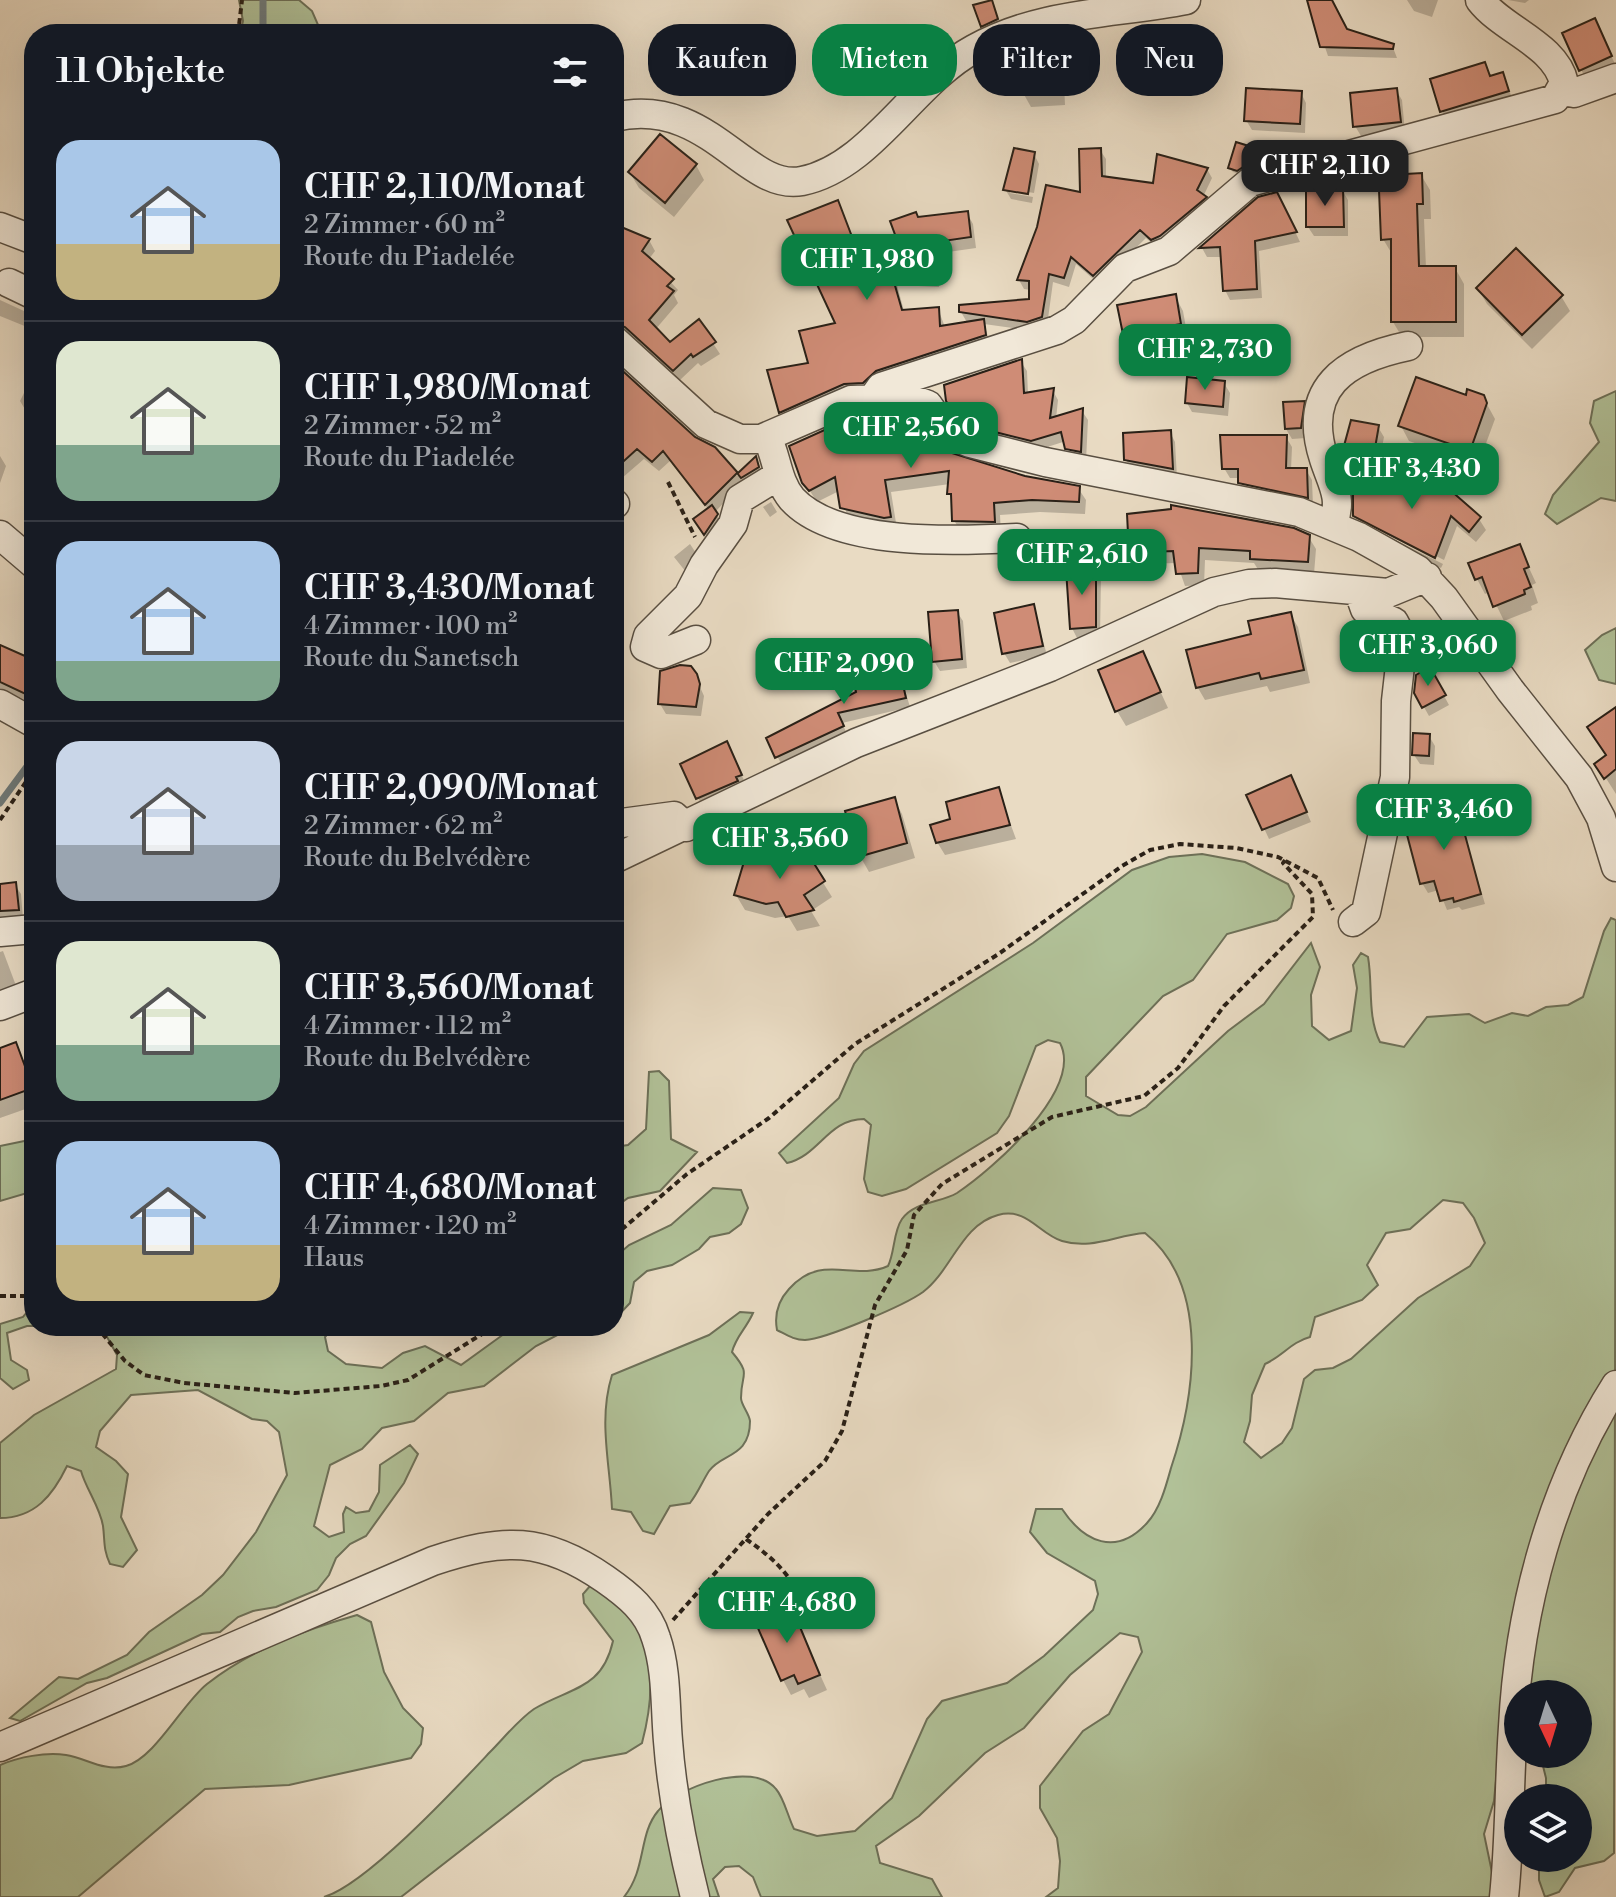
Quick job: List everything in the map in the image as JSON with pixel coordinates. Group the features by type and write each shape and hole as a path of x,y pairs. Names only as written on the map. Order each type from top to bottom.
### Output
{"street":[{"path":"624,116 651,113 671,116 717,139 763,173 780,181 798,182 843,164 971,50 1035,24 1094,11 1186,0"},
{"path":"1480,0 1496,19 1556,62 1561,71 1561,91"},
{"path":"873,397 881,387 1057,330 1074,320 1125,268 1169,251 1250,182 1541,105 1561,91 1574,93 1616,78"},
{"path":"0,227 24,236"},
{"path":"1333,524 1338,496 1321,449 1323,390 1332,379 1358,364 1408,346"},
{"path":"624,349 706,424 740,439 767,437 836,405 873,397 922,401 948,434 997,450 1299,512 1333,524 1409,563 1427,577 1579,777 1601,818 1616,867"},
{"path":"767,437 779,475 792,499 810,512 873,533 935,542 1017,538"},
{"path":"696,640 661,654 645,647 648,636 682,604 733,524 740,499 779,475"},
{"path":"0,535 24,555"},
{"path":"624,855 856,743 1050,667 1214,592 1275,583 1388,593 1427,577"},
{"path":"1353,922 1366,912 1389,815 1403,639 1394,622 1365,609 1359,592"},
{"path":"0,704 24,717"},
{"path":"624,822 662,815 674,816 686,827"},
{"path":"0,932 24,930"},
{"path":"0,1006 24,997"},
{"path":"1504,1897 1512,1803 1515,1705 1535,1582 1567,1477 1616,1385"},
{"path":"0,1747 350,1594 476,1548 531,1545 568,1556 629,1597 648,1618 655,1633 662,1667 675,1819 695,1897"}],"path":[{"path":"239,24 242,0"},
{"path":"668,482 685,521 711,555"},
{"path":"0,820 24,785"},
{"path":"624,1228 687,1174 769,1118 855,1044 1019,941 1136,857 1159,847 1180,844 1236,848 1285,860 1318,878 1337,917 1341,922 1353,922"},
{"path":"655,1633 672,1622 746,1539 825,1461 842,1431 875,1305 907,1250 914,1215 942,1184 1052,1117 1144,1096 1178,1068 1224,1006 1313,917 1312,894 1283,863 1285,860"},
{"path":"0,1296 24,1296"},
{"path":"104,1336 125,1361 144,1375 184,1383 295,1393 381,1386 408,1380 479,1336"},
{"path":"746,1539 782,1566 800,1593 808,1618"}],"green space":[{"path":"239,0 299,0 312,11 318,24 242,24"},
{"path":"1616,391 1616,501 1601,498 1557,524 1545,514 1553,495 1599,442 1590,423 1594,401"},
{"path":"1616,628 1616,684 1599,680 1585,650"},
{"path":"1202,854 1245,862 1288,884 1294,896 1291,908 1277,920 1227,934 1193,980 1163,996 1086,1077 1086,1096 1118,1115 1130,1116 1146,1107 1228,1031 1264,1004 1311,943 1320,967 1311,995 1312,1026 1329,1040 1351,1031 1357,988 1353,965 1361,953 1368,957 1372,1011 1380,1042 1404,1047 1427,1017 1469,1014 1485,1023 1512,1013 1528,1016 1546,1007 1568,1005 1583,997 1604,931 1611,918 1616,920 1614,1853 1604,1861 1592,1864 1592,1784 1546,1784 1544,1768 1592,1768 1592,1680 1504,1680 1504,1713 1494,1801 1484,1834 1493,1877 1493,1897 1046,1897 1058,1888 1060,1861 1057,1838 1040,1808 1040,1786 1083,1731 1109,1714 1142,1652 1138,1637 1120,1633 1070,1675 1024,1728 985,1753 919,1816 876,1846 880,1863 932,1879 942,1897 761,1897 753,1877 739,1866 725,1867 713,1879 719,1897 624,1897 636,1875 647,1830 658,1811 681,1793 716,1780 751,1777 765,1781 779,1793 794,1829 817,1836 855,1831 892,1798 927,1719 942,1701 1007,1683 1044,1656 1093,1610 1098,1594 1095,1581 1047,1553 1030,1532 1036,1509 1062,1509 1090,1537 1112,1542 1135,1534 1156,1511 1186,1409 1192,1344 1189,1312 1180,1282 1166,1255 1145,1233 1094,1243 1073,1243 1054,1238 1017,1215 998,1215 975,1228 933,1283 900,1305 830,1334 805,1340 777,1330 776,1319 782,1298 789,1289 813,1272 875,1270 888,1266 897,1230 907,1213 957,1193 1011,1148 1031,1127 1059,1083 1064,1062 1060,1043 1048,1040 1036,1046 1009,1116 997,1133 906,1189 882,1196 868,1192 864,1179 871,1125 864,1119 841,1125 798,1159 787,1163 779,1153 839,1098 854,1064 864,1051 1033,943 1132,870 1169,857","holes":["1443,1200 1463,1203 1474,1218 1485,1243 1470,1266 1418,1298 1351,1359 1333,1368 1315,1370 1304,1379 1292,1428 1282,1443 1261,1458 1244,1442 1252,1395 1265,1364 1297,1342 1310,1337 1315,1317 1362,1300 1378,1285 1367,1265 1386,1233 1410,1229"]},
{"path":"659,1071 669,1081 671,1139 697,1152 660,1191 624,1201 624,1146 646,1129 649,1072"},
{"path":"24,1141 24,1194 0,1201 0,1146"},
{"path":"713,1188 741,1190 748,1208 741,1224 729,1233 710,1237 699,1249 672,1265 647,1271 634,1282 630,1303 624,1309 624,1249 671,1225"},
{"path":"740,1312 753,1313 732,1352 744,1370 741,1398 750,1421 749,1433 740,1448 714,1465 690,1503 670,1506 654,1534 643,1531 631,1512 612,1509 605,1425 612,1375 709,1335"},
{"path":"23,1317 24,1327 7,1333 11,1360 27,1370 29,1380 13,1389 0,1378 0,1324"},
{"path":"107,1336 326,1336 328,1351 346,1364 382,1368 403,1353 425,1346 461,1365 501,1336 555,1336 536,1346 484,1386 448,1393 414,1421 382,1428 362,1449 330,1465 314,1526 329,1537 344,1532 343,1514 346,1507 356,1513 369,1511 379,1492 380,1465 410,1445 418,1454 404,1483 366,1536 350,1544 336,1558 329,1575 317,1590 276,1607 238,1617 220,1632 202,1634 107,1678 87,1683 20,1721 10,1718 59,1677 78,1679 127,1655 149,1632 202,1595 223,1575 256,1532 287,1475 279,1432 267,1421 252,1419 198,1390 131,1395 100,1431 96,1447 128,1474 121,1517 137,1550 123,1567 110,1564 101,1519 81,1471 67,1466 56,1486 41,1503 23,1514 0,1518 0,1443 34,1415 116,1369 117,1355"},
{"path":"590,1586 623,1604 642,1637 650,1671 650,1689 642,1743 626,1753 583,1761 554,1778 401,1897 324,1897 363,1874 387,1855 528,1713 583,1685 601,1669 613,1641 584,1603 583,1594"},
{"path":"357,1615 371,1622 384,1672 403,1708 423,1728 421,1744 411,1758 289,1785 205,1789 78,1897 0,1897 0,1765 50,1754 66,1755 110,1767 126,1766 147,1753 198,1693 224,1672 279,1642"},
{"path":"1539,1872 1572,1872 1559,1892 1545,1897"}],"building":[{"path":"992,0 998,19 980,24 973,5"},
{"path":"1307,0 1332,0 1347,29 1394,44 1393,49 1320,47"},
{"path":"1595,18 1612,56 1579,71 1562,33"},
{"path":"1485,62 1490,76 1503,72 1509,91 1440,112 1430,79"},
{"path":"1246,88 1302,91 1300,124 1244,121"},
{"path":"1397,88 1401,122 1353,127 1350,93"},
{"path":"660,134 697,164 665,203 628,172"},
{"path":"1236,142 1252,147 1246,165 1237,171 1228,168"},
{"path":"1014,148 1035,152 1028,194 1003,190"},
{"path":"1101,148 1102,176 1153,183 1157,154 1208,168 1197,190 1207,197 1160,236 1151,240 1140,230 1093,276 1071,257 1064,278 1049,274 1042,317 1027,322 959,312 959,305 1029,299 1029,281 1017,280 1037,227 1046,185 1080,192 1079,149"},
{"path":"1422,173 1423,204 1417,204 1419,266 1456,266 1456,322 1391,322 1391,239 1381,240 1379,190 1389,190 1388,175"},
{"path":"1343,188 1344,227 1306,227 1306,189"},
{"path":"1277,192 1297,232 1255,241 1257,289 1223,291 1220,247 1199,248 1258,197"},
{"path":"838,200 859,255 897,240 890,221 916,212 918,217 968,211 971,237 936,242 934,277 892,275 902,310 939,307 940,326 984,319 986,335 876,371 863,383 844,384 779,413 767,370 808,363 799,331 835,323 787,220"},
{"path":"624,228 650,239 642,251 674,279 667,286 674,291 649,320 670,342 699,319 716,342 693,357 691,354 673,371 625,327"},
{"path":"1516,248 1563,295 1522,335 1476,288"},
{"path":"1176,294 1181,324 1175,325 1176,329 1157,332 1159,343 1131,348 1129,338 1124,339 1117,305"},
{"path":"1022,359 1024,393 1054,388 1050,418 1083,408 1081,452 1065,449 1061,432 1031,441 975,427 959,420 946,401 944,385"},
{"path":"624,372 695,437 715,447 738,473 756,456 759,467 741,478 737,473 705,505 663,451 652,462 637,449 624,461"},
{"path":"1187,377 1225,381 1223,407 1185,403"},
{"path":"1416,377 1466,395 1467,389 1484,395 1487,403 1470,451 1398,426"},
{"path":"1305,401 1301,428 1285,429 1283,402"},
{"path":"906,415 917,419 942,450 1025,476 1080,486 1079,502 1032,500 994,503 995,522 952,521 951,494 947,494 949,471 885,480 891,517 884,518 840,508 835,477 809,491 802,483 789,446 840,423"},
{"path":"1351,420 1379,425 1371,471 1345,467 1341,457"},
{"path":"1171,430 1173,469 1124,460 1123,433"},
{"path":"1220,435 1287,435 1286,468 1307,468 1308,498 1238,483 1238,469 1222,469"},
{"path":"1417,473 1441,482 1481,517 1469,532 1451,516 1435,558 1353,516 1353,494 1359,476 1409,492"},
{"path":"712,505 718,514 704,535 693,519"},
{"path":"1171,505 1294,528 1310,535 1308,562 1250,559 1250,551 1199,548 1198,573 1176,574 1173,551 1129,553 1127,514 1171,509"},
{"path":"1520,544 1529,567 1524,569 1531,587 1524,590 1525,594 1493,607 1482,577 1475,580 1468,563"},
{"path":"1096,567 1096,627 1070,629 1066,569"},
{"path":"1034,604 1043,646 1002,654 994,613"},
{"path":"958,610 962,659 932,662 928,612"},
{"path":"1291,612 1304,670 1261,679 1259,673 1196,688 1186,650 1251,634 1248,621"},
{"path":"0,645 24,656 24,693 0,682"},
{"path":"1143,651 1161,692 1115,712 1098,670"},
{"path":"897,658 906,698 838,713 844,726 775,758 766,738 856,692 851,669"},
{"path":"680,665 691,666 697,674 700,684 696,707 658,704 660,671"},
{"path":"1430,667 1446,695 1422,708 1414,693 1416,675"},
{"path":"1616,707 1616,769 1604,779 1594,764 1606,755 1587,727"},
{"path":"1413,733 1430,734 1429,756 1412,755"},
{"path":"727,741 742,775 736,777 738,781 696,799 680,764"},
{"path":"1291,775 1307,812 1262,830 1246,795"},
{"path":"999,787 1010,825 936,843 930,825 950,819 946,802"},
{"path":"895,797 907,843 858,857 845,811"},
{"path":"1455,798 1481,894 1454,902 1453,898 1440,901 1434,881 1420,884 1406,831 1422,827 1417,808"},
{"path":"803,846 825,881 804,895 814,910 786,917 778,902 766,904 734,895 746,855 770,861 781,859"},
{"path":"16,882 19,910 0,911 0,884"},
{"path":"16,1042 24,1064 24,1091 0,1100 0,1048"},
{"path":"790,1603 820,1675 798,1684 794,1675 781,1681 754,1619"}],"waterway":[{"path":"263,0 263,24"},
{"path":"0,803 24,771"}]}
